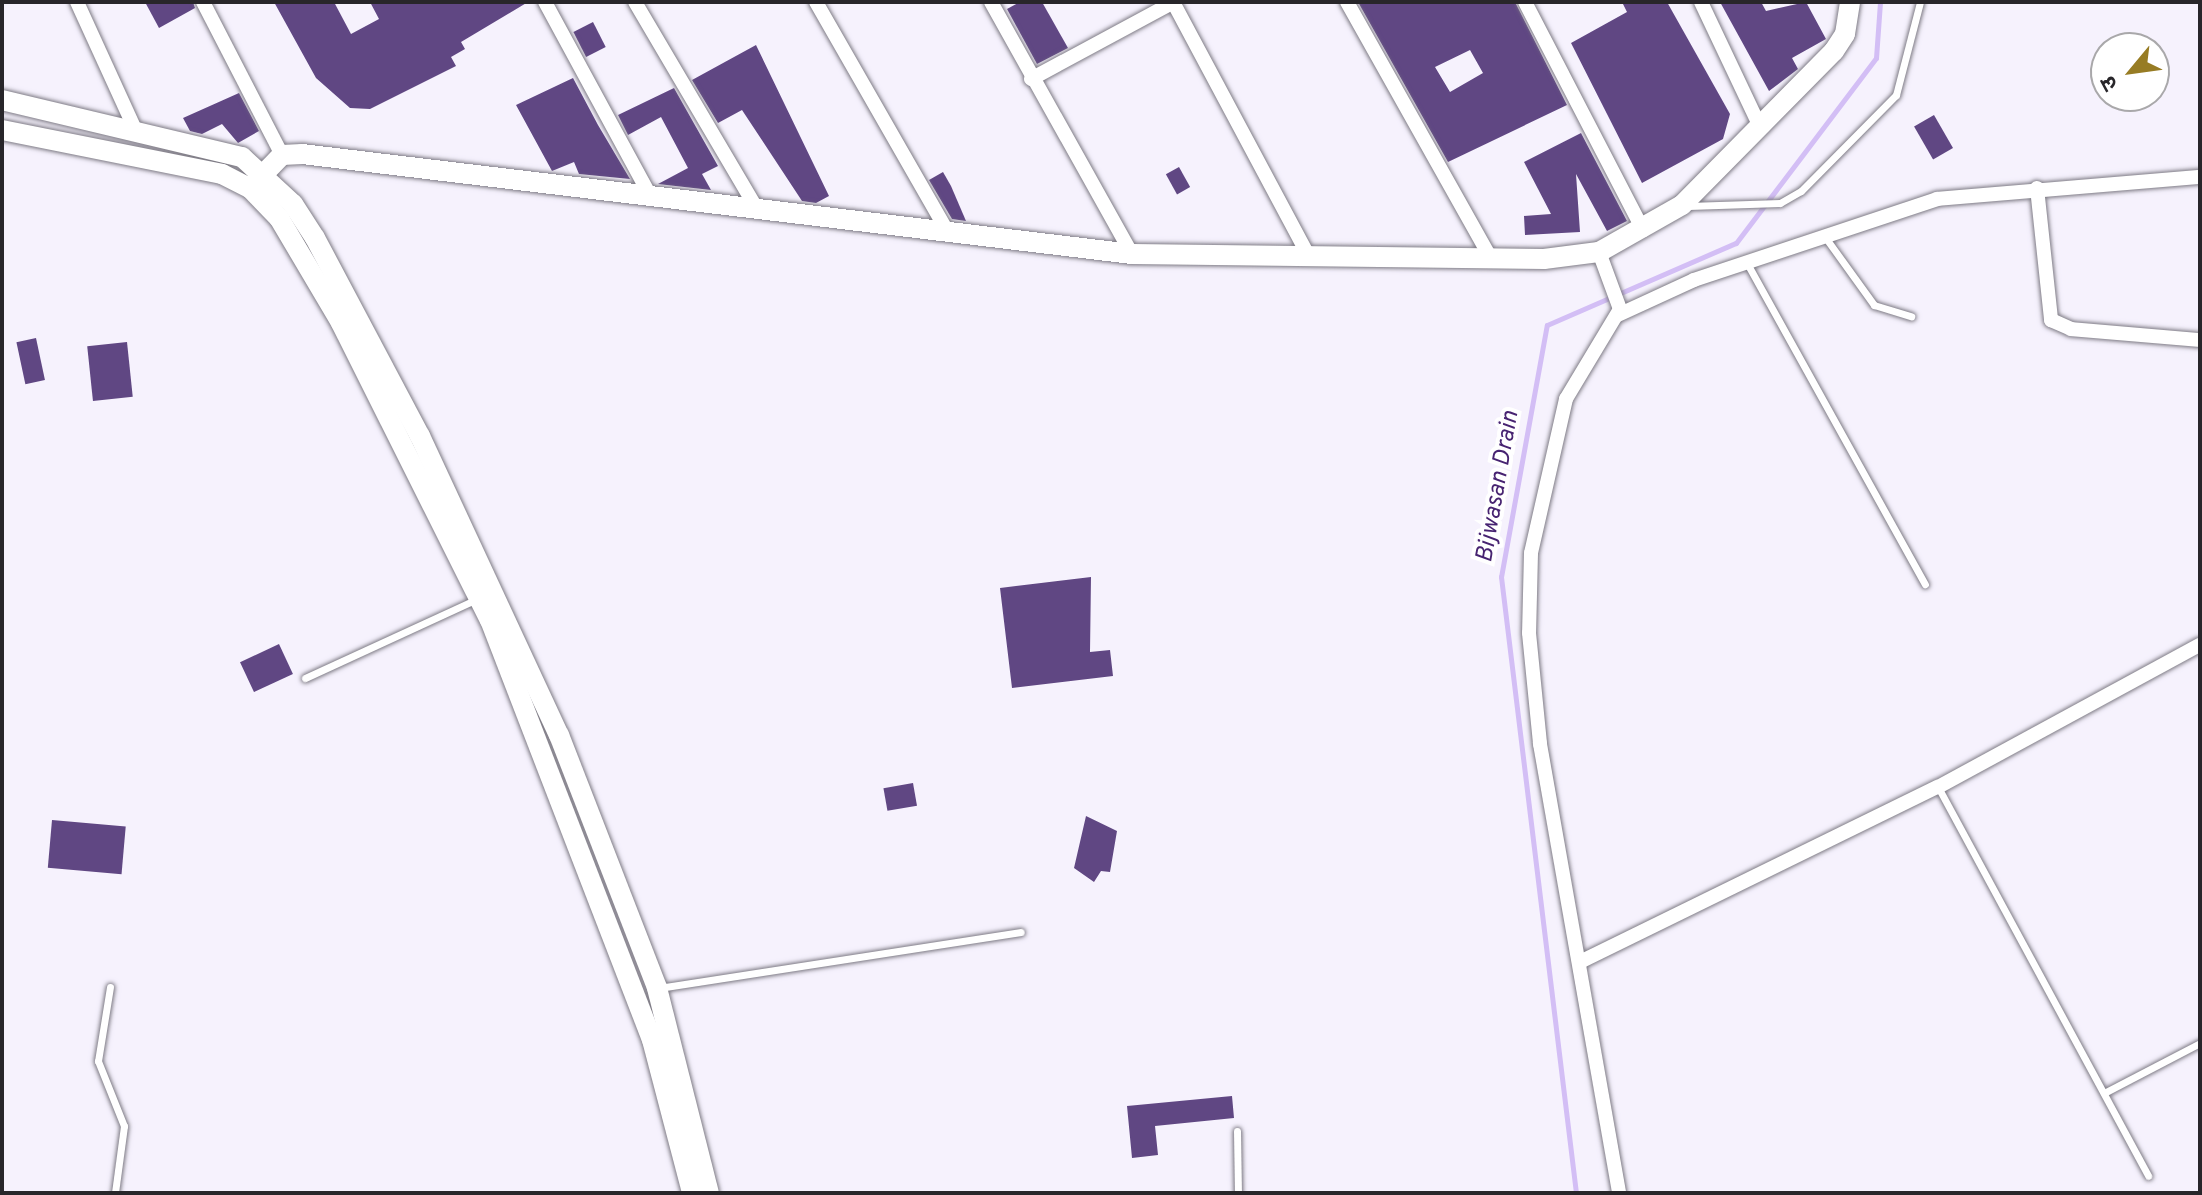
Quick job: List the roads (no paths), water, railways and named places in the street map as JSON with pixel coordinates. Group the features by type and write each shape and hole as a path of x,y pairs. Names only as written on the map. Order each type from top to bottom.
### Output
{"main road":[{"path":"250,188 282,155 1132,254 1310,259 1601,257 1682,205 1760,127 1840,43 1850,2"},
{"path":"2,100 133,125 209,144 264,171 315,238 495,590 657,988 709,1193"},
{"path":"2,130 152,156 250,188 279,218 341,323 479,598 642,1010 692,1193"}],"street":[{"path":"77,2 133,125"},
{"path":"203,2 282,155"},
{"path":"545,2 651,197"},
{"path":"635,2 704,131 758,211"},
{"path":"816,2 949,234"},
{"path":"991,2 1031,79 1132,254"},
{"path":"1031,79 1174,2 1310,259"},
{"path":"1347,2 1491,259"},
{"path":"1525,2 1643,230"},
{"path":"1701,2 1760,127"},
{"path":"1619,1193 1540,744 1528,578 1566,399 1623,307 1694,280 1748,265 1937,199 2037,188 2200,177"},
{"path":"2037,188 2051,320 2071,329 2200,340"},
{"path":"1601,257 1623,307"},
{"path":"1580,962 1938,787 2200,645"}],"lane":[{"path":"1682,205 1780,203 1887,109 1909,64 1920,2"},
{"path":"1825,237 1874,305 1911,316"},
{"path":"1748,265 1925,584"},
{"path":"305,678 479,598"},
{"path":"1938,787 2148,1176"},
{"path":"657,988 1021,932"},
{"path":"110,987 98,1061 124,1126 115,1193"},
{"path":"2104,1093 2200,1043"},
{"path":"1237,1131 1238,1193"}],"waterway":[{"name":"Bijwasan Drain","path":"1576,1193 1501,577 1547,325 1736,243 1876,58 1880,2"}]}
